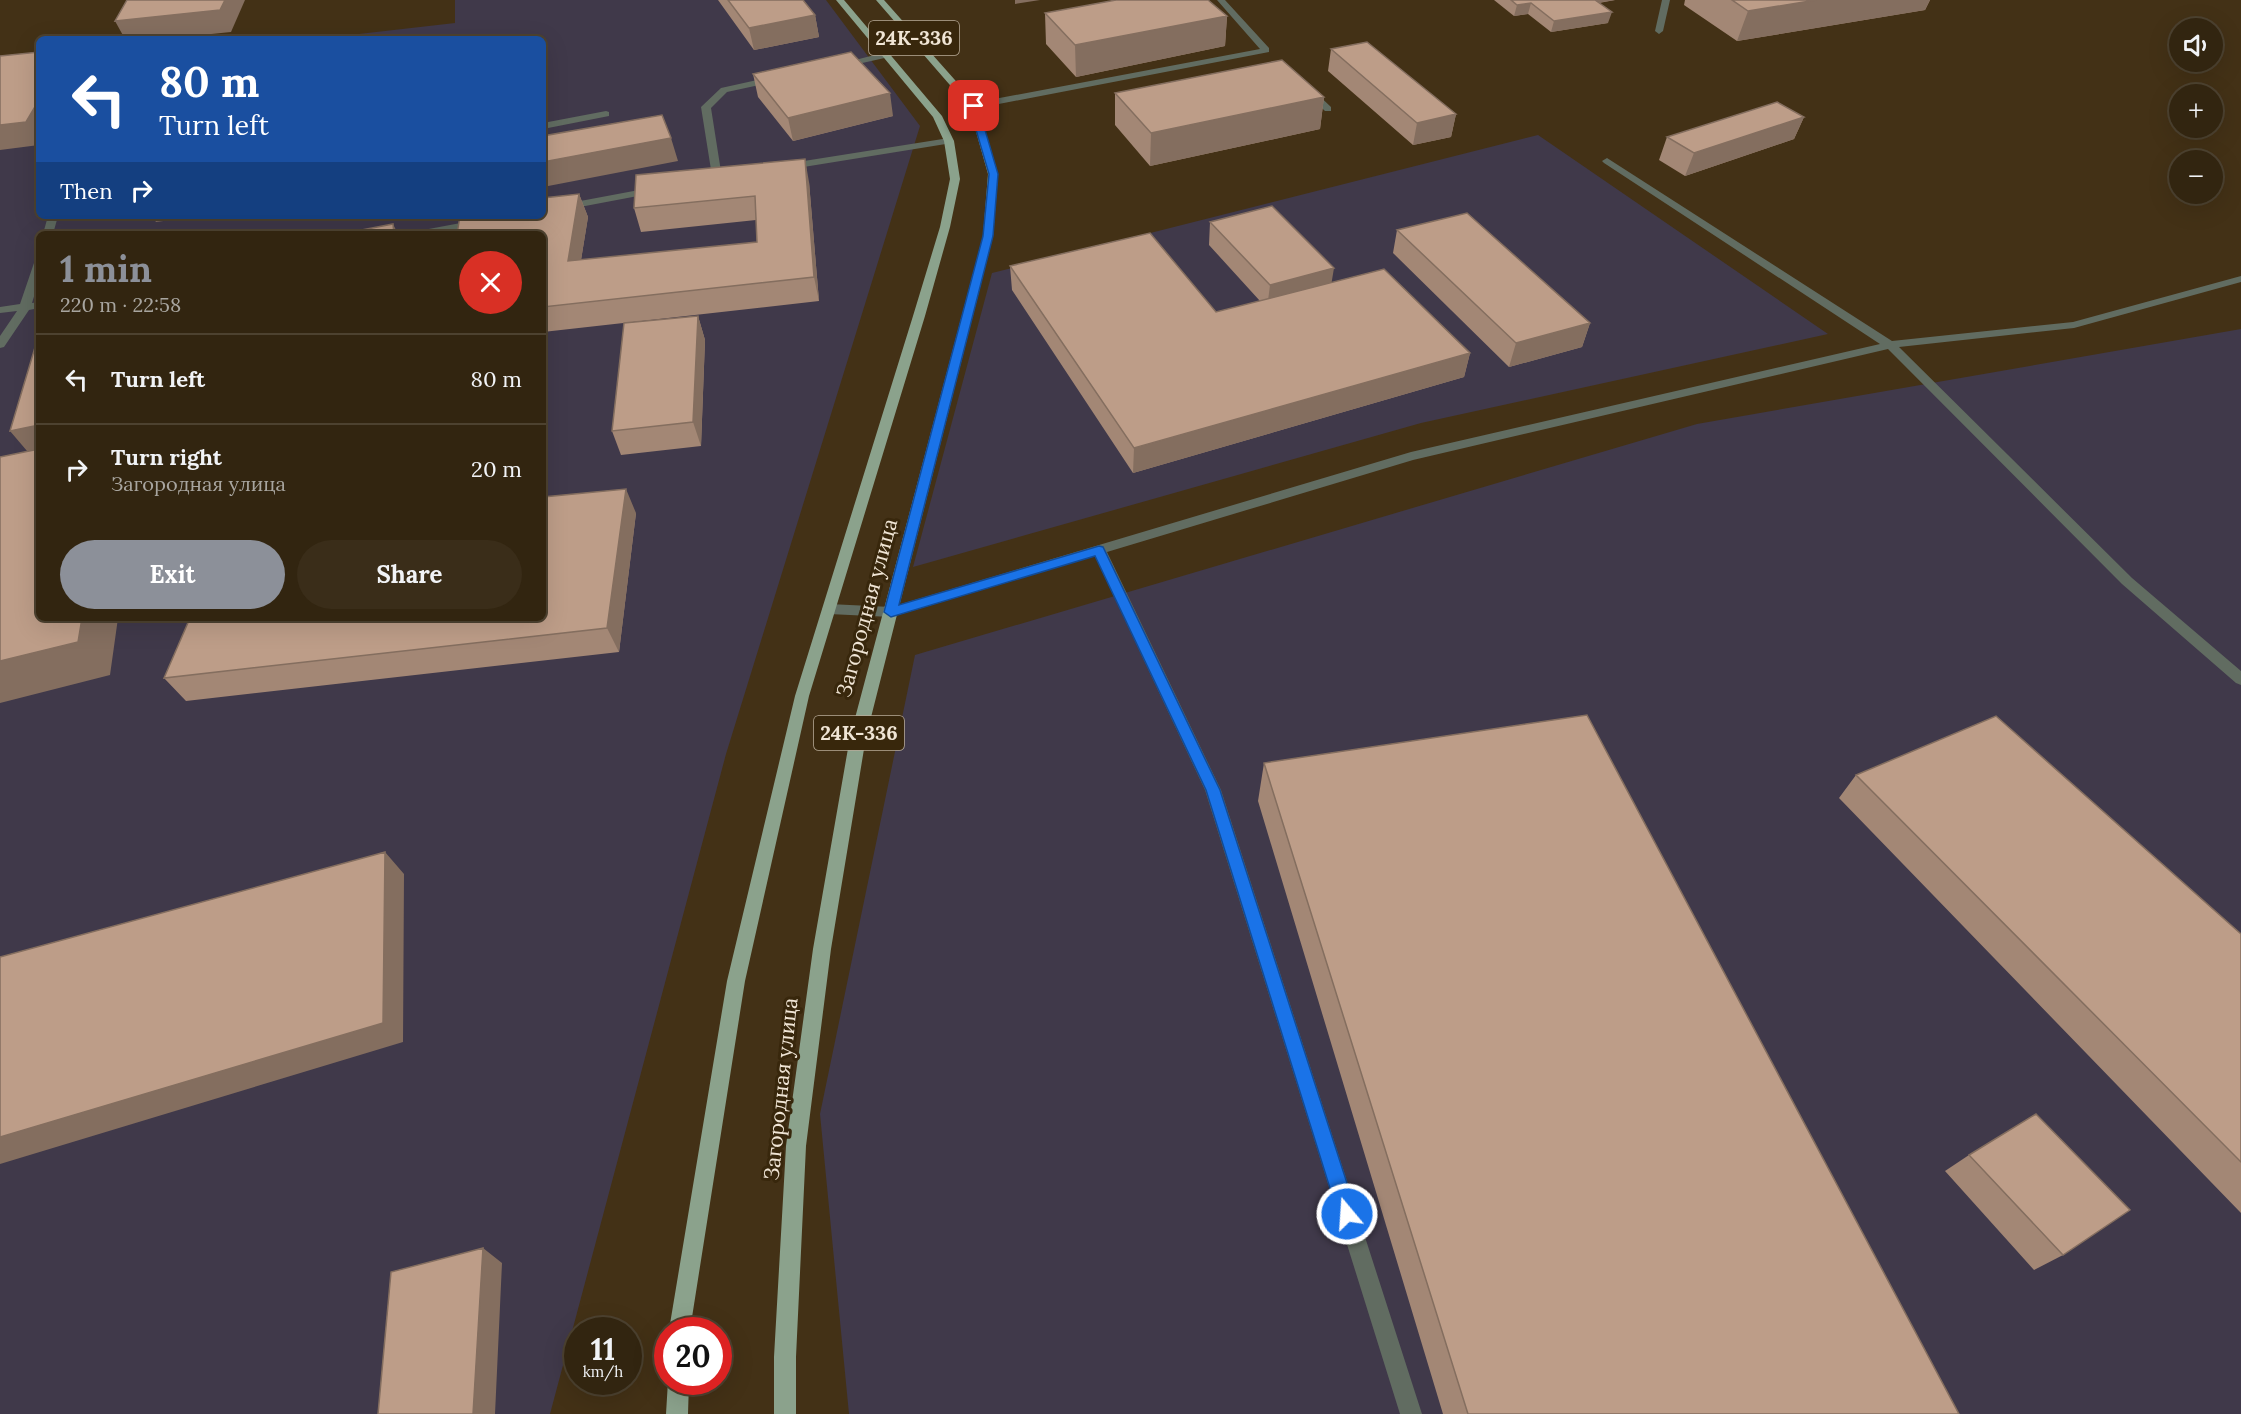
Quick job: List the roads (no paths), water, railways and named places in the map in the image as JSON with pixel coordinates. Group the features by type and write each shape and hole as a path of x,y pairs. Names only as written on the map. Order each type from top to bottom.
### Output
{"main road":[{"name":"Загородная улица","path":"681,1317 736,981 802,696 945,227 955,179 949,141 930,107 840,0"},
{"name":"Загородная улица","path":"785,1414 785,1357 796,1146 819,972 858,737 988,236 993,174 974,106 880,0"},
{"path":"677,1414 678,1395"}],"lane":[{"path":"1221,0 1274,58"},
{"path":"1659,31 1666,0"},
{"path":"974,106 1266,50"},
{"path":"828,68 886,55"},
{"path":"717,178 706,107 724,90 782,78"},
{"path":"1297,80 1328,109"},
{"path":"546,125 606,114"},
{"path":"775,169 949,141"},
{"path":"1607,161 1890,345 2127,581 2241,679"},
{"path":"694,183 729,176"},
{"path":"546,210 671,187"},
{"path":"434,231 498,219"},
{"path":"0,345 26,307 36,273"},
{"path":"829,609 891,612 1411,456 1890,345 2074,325 2241,279"},
{"path":"0,310 36,305"},
{"path":"1099,550 1213,790 1411,1414"}]}
